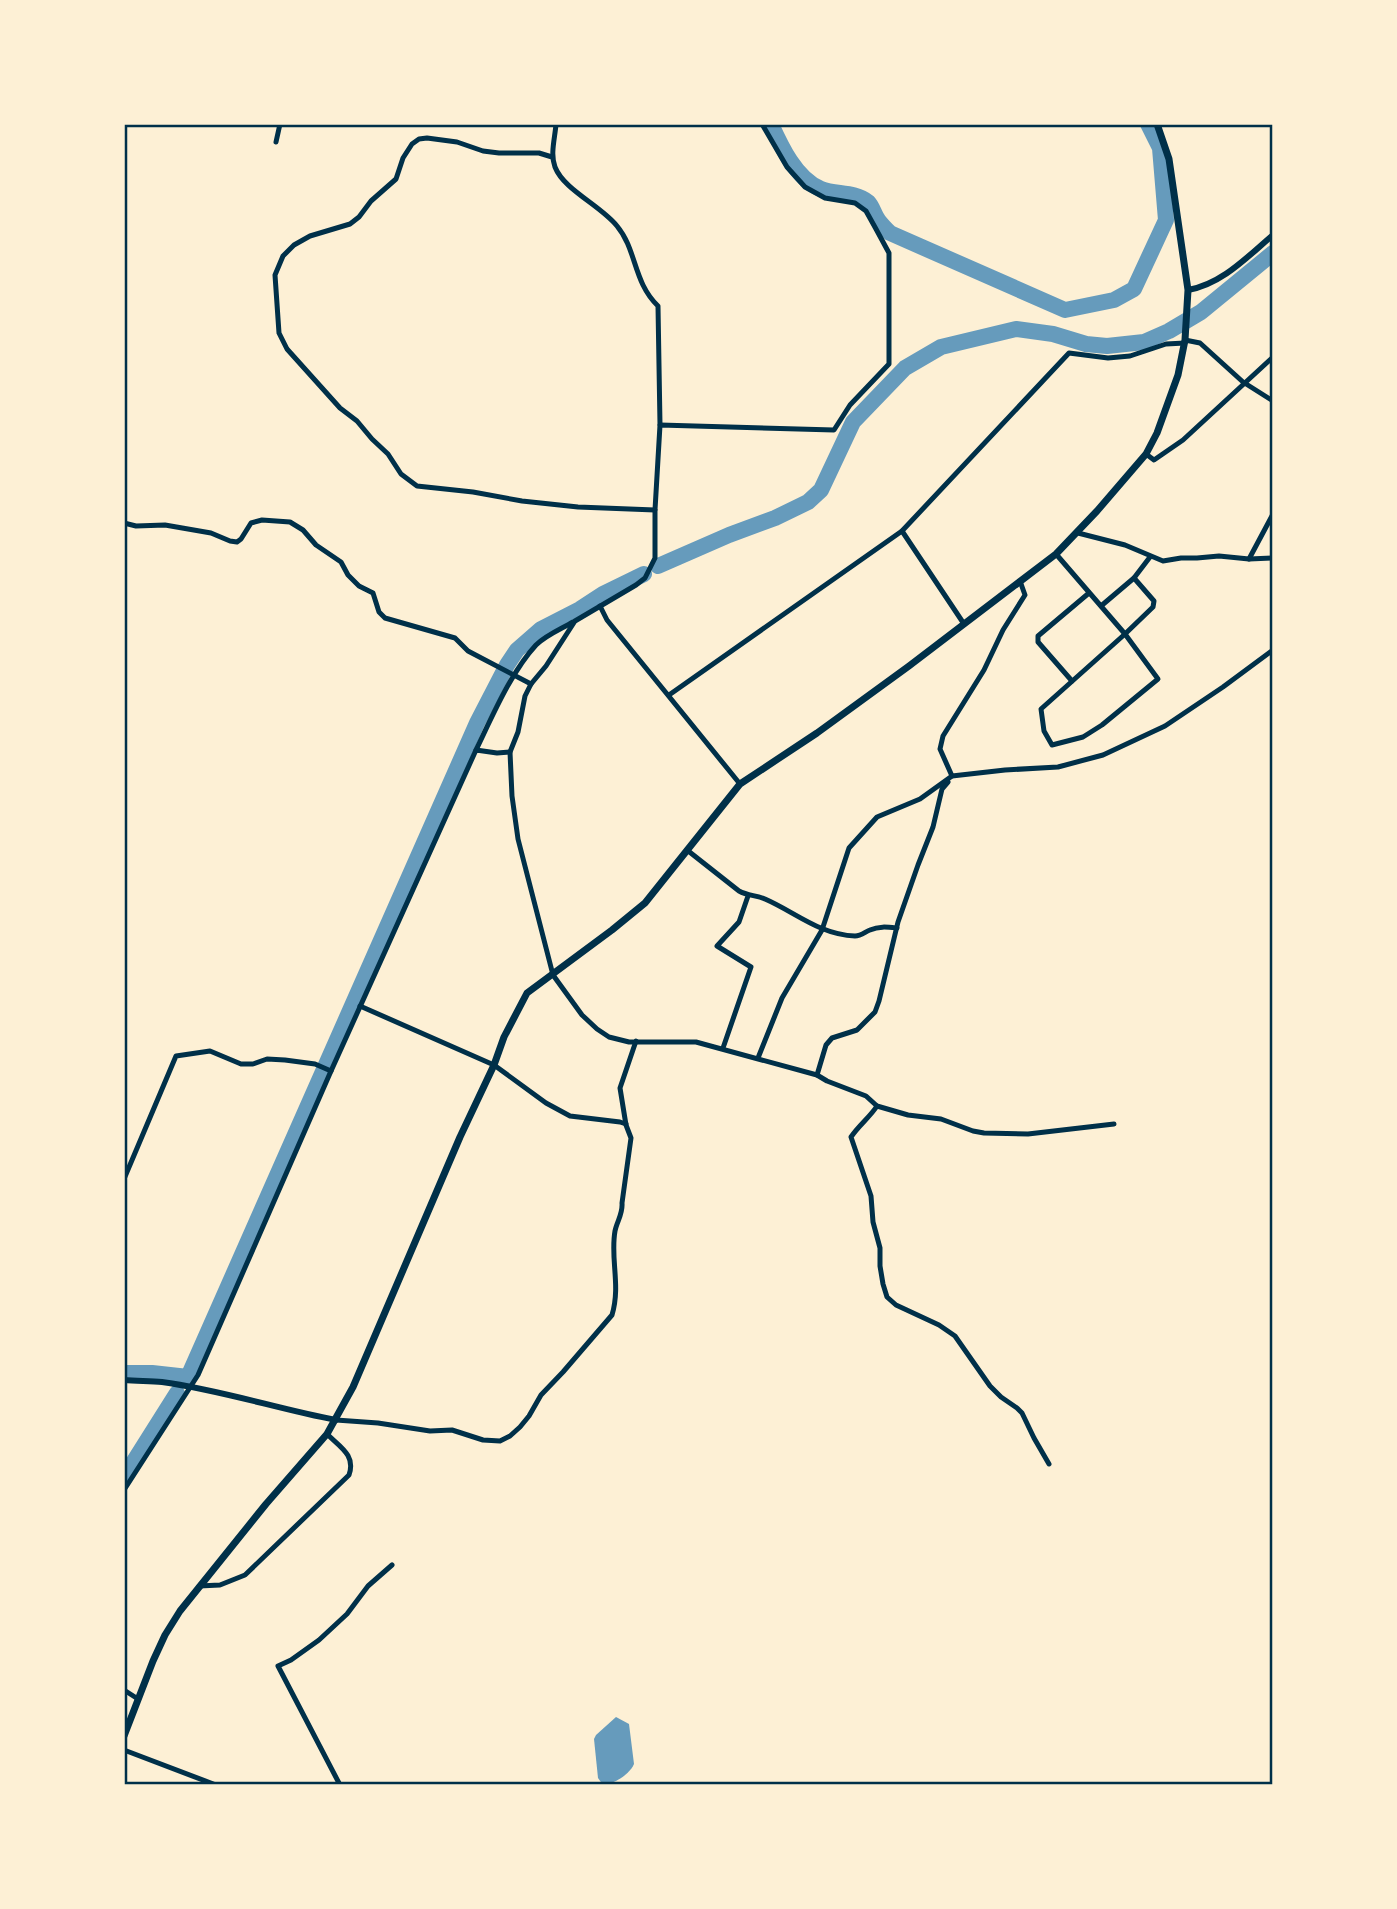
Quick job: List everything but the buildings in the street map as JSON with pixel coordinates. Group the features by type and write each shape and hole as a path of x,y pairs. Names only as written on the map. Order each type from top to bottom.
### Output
{"main road":[{"path":"124,1736 165,1635 180,1611 336,1420 353,1387 504,1037 527,993 645,903 740,784 817,733 1056,554 1078,533 1146,454 1157,433 1178,375 1185,341 1188,290 1170,159 1157,124"}],"street":[{"path":"276,142 280,124"},
{"path":"124,1490 198,1375 331,1070 476,750 523,661 538,643 555,631 645,578 655,558 660,425 658,306 643,286 622,232 558,174 552,157 555,124"},
{"path":"660,425 834,430 850,405 889,363 889,253 866,211 855,203 825,198 805,187 787,167 762,124"},
{"path":"552,157 539,153 483,151 457,142 419,139 412,144 403,158 396,179 371,201 359,217 350,224 310,236 294,245 283,256 275,275 279,333 287,349 340,408 358,421 388,454 401,474 417,486 578,507 655,510"},
{"path":"1188,290 1203,287 1225,275 1273,235"},
{"path":"669,695 902,531 1069,353 1108,358 1130,356 1166,344 1185,341 1200,343 1243,382 1273,401"},
{"path":"1146,454 1154,460 1183,440 1273,357"},
{"path":"1249,559 1273,514"},
{"path":"124,523 136,526 165,525 211,533 237,542 251,523 262,520 290,522 341,562 348,575 359,586 373,593 379,612 385,618 455,638 468,651 531,684"},
{"path":"902,531 964,624"},
{"path":"1078,533 1125,545 1163,561 1219,556 1273,558"},
{"path":"1056,554 1125,634 1158,679 1102,725 1083,737 1052,745 1044,732 1041,709 1125,634 1153,607 1154,601 1134,578"},
{"path":"1101,606 1134,578 1150,557"},
{"path":"952,776 940,749 943,736 984,670 1003,630 1025,595 1020,580"},
{"path":"1072,681 1038,642 1038,636 1089,593"},
{"path":"600,606 607,620 661,689 669,695 740,784"},
{"path":"575,621 525,696 519,732 510,752 512,796 518,839 553,975 582,1015 597,1029 609,1037 636,1041 696,1042 723,1048 817,1075 866,1097 877,1106 908,1115 942,1119 973,1131 1004,1134 1114,1124"},
{"path":"758,1058 782,998 822,930 849,848 877,817 920,799 952,776 1058,768 1127,745 1164,726 1273,650"},
{"path":"476,750 510,752"},
{"path":"817,1075 826,1045 832,1038 857,1030 875,1012 897,928 933,827 942,789 952,776"},
{"path":"687,850 739,891 748,896 755,895 766,899 822,930 857,936 885,926 897,928"},
{"path":"723,1048 751,967 718,946 739,922 748,896"},
{"path":"360,1006 494,1065 546,1103 570,1116 626,1125"},
{"path":"124,1380 189,1387 336,1420 430,1431 452,1430 492,1441 500,1441 510,1436 530,1416 541,1395 612,1315 617,1281 615,1230 623,1210 631,1138 620,1088 636,1041"},
{"path":"124,1179 176,1056 210,1051 242,1064 253,1064 267,1059 314,1064 331,1070"},
{"path":"877,1106 851,1137 871,1196 887,1297 896,1305 956,1336 990,1386 1021,1413 1049,1464"},
{"path":"199,1586 220,1585 245,1575 349,1475 352,1464 350,1457 327,1434"},
{"path":"340,1785 278,1666 319,1640 346,1614 368,1586 392,1565"},
{"path":"124,1690 138,1699"},
{"path":"124,1751 216,1785"}],"water":[{"path":"616,1717 629,1724 634,1764 621,1778 603,1785 598,1778 594,1739"}],"waterway":[{"path":"771,124 790,161 812,184 827,191 863,199 870,204 877,219 890,233 1065,310 1114,300 1134,289 1166,220 1160,148 1148,124"},
{"path":"658,566 808,502 821,490 853,422 905,368 941,347 1016,329 1053,334 1086,344 1107,346 1144,342 1201,312 1273,253"},
{"path":"124,1373 188,1377 477,723 507,665 517,650 541,629 644,574"},
{"path":"124,1477 177,1393"}]}
